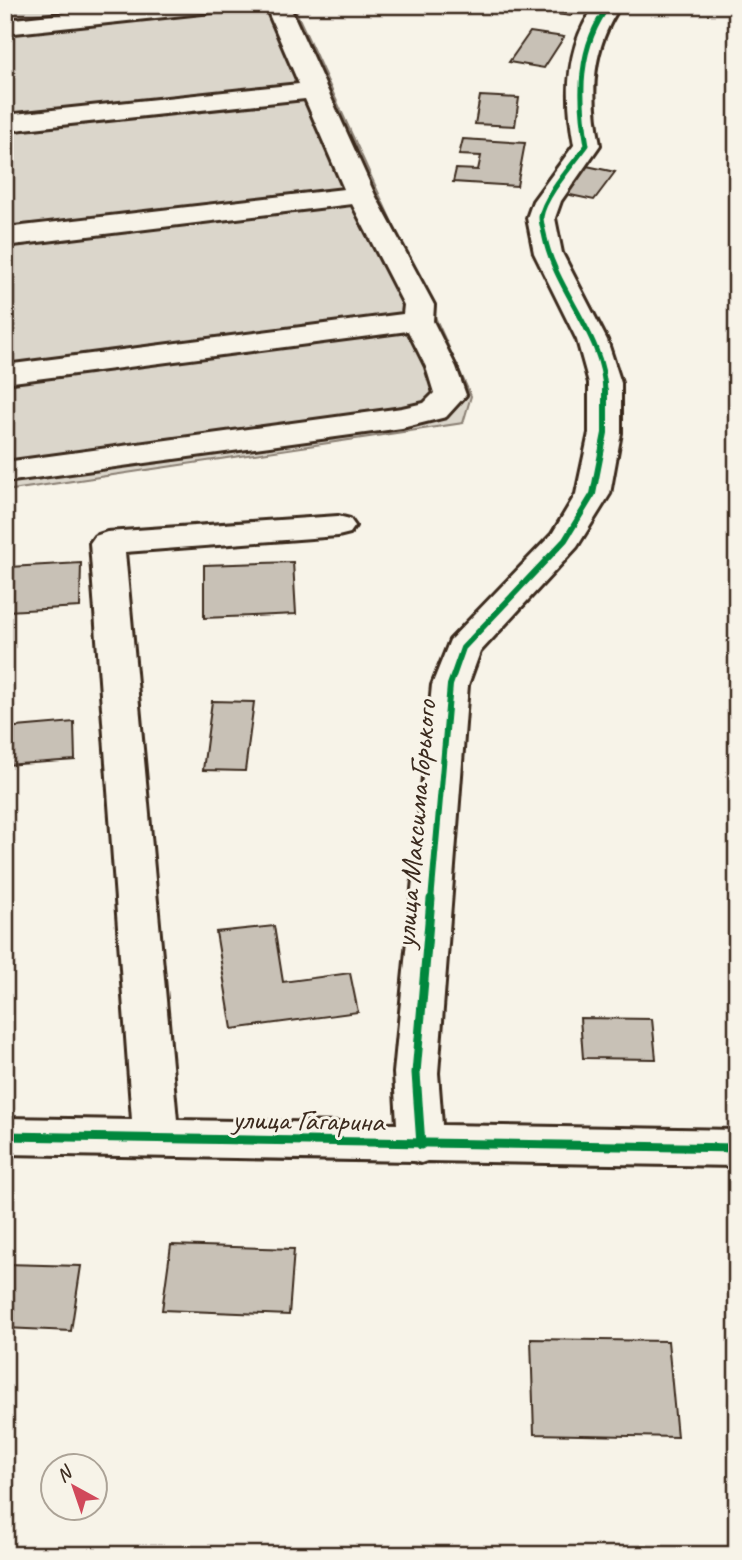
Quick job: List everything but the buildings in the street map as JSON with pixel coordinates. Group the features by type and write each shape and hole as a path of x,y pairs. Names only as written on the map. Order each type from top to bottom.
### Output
{"street":[{"path":"5,27 212,5"},
{"path":"5,472 402,418 435,410 450,395 441,367 418,321 419,305 360,195 313,90 304,61 277,5"},
{"name":"улица Максима Горького","path":"421,1145 416,1073 450,685 463,648 565,540 593,494 605,433 605,383 595,351 548,253 541,218 547,201 587,145 580,98 587,52 594,26 610,5"},
{"path":"5,123 313,90"},
{"path":"5,237 360,195"},
{"path":"5,374 418,321"},
{"path":"157,1139 149,1075 107,543 338,526"},
{"name":"улица Гагарина","path":"5,1136 421,1145 737,1148"}],"shaded area":[{"path":"5,5 293,5 471,396 463,423 5,491"}],"cycle path":[{"path":"421,1145 416,1073 450,685 463,648 565,540 593,494 605,433 605,383 592,340 548,253 541,218 547,201 587,145 581,101 585,56 594,27 609,5"},
{"path":"5,1136 737,1148"}]}
